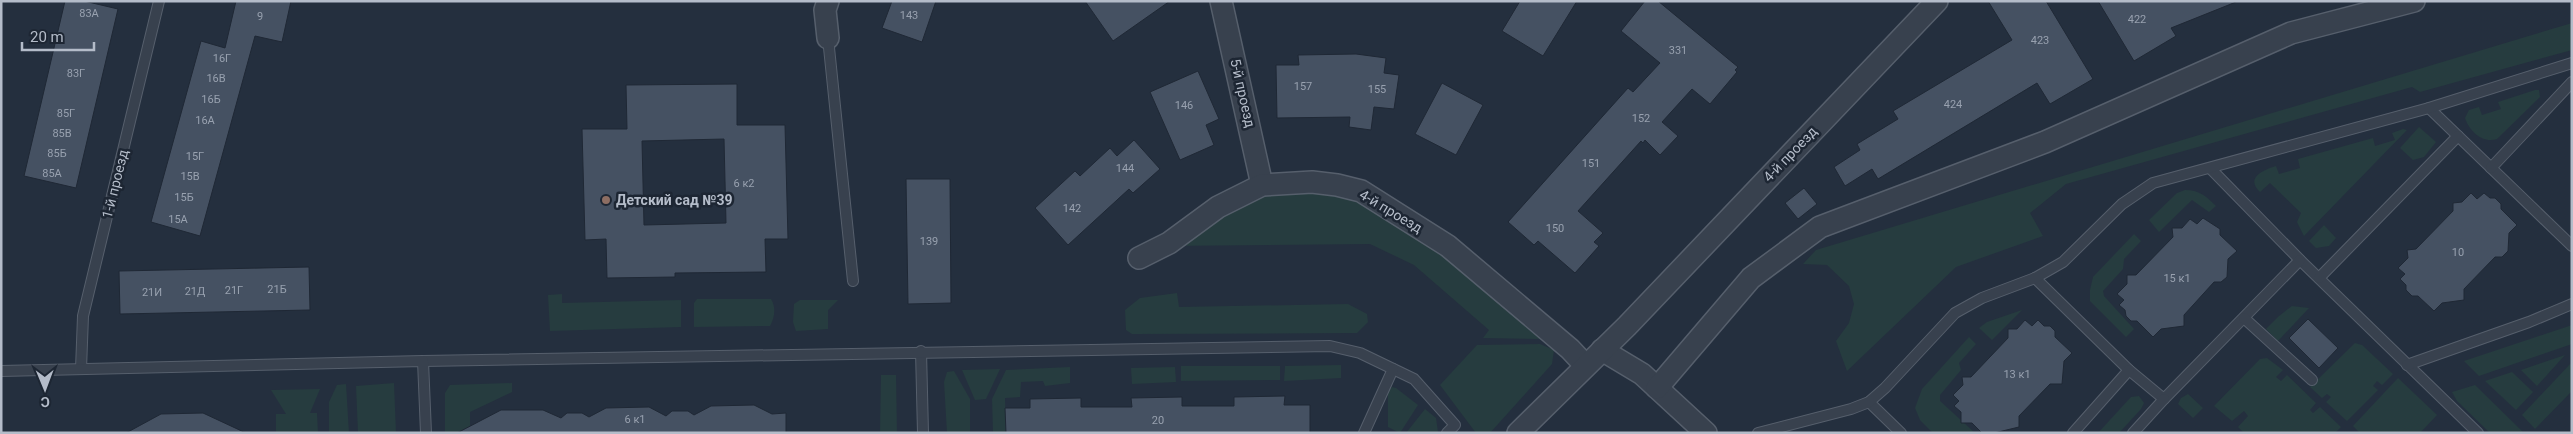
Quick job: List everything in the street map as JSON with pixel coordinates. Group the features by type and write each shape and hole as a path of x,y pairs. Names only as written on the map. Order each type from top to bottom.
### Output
{"street":[{"path":"828,1 825,10 828,38"},
{"name":"5-й проезд","path":"1221,1 1262,185"},
{"path":"1657,388 1752,278 1820,227 2044,142 2291,33 2377,6 2414,1"},
{"name":"4-й проезд","path":"1518,433 1602,350 1925,5"},
{"name":"4-й проезд","path":"1139,258 1169,243 1218,207 1262,185 1312,182 1361,191 1448,246 1570,349 1586,365"},
{"path":"1602,350 1642,374 1706,433"}],"lane":[{"name":"1-й проезд","path":"81,369 83,316 159,1"},
{"path":"828,38 853,281"},
{"path":"1758,433 1851,409 1869,402 1885,388 1955,313 1982,298 2035,278 2063,262 2122,204 2153,184 2429,108 2572,63"},
{"path":"2491,168 2572,82"},
{"path":"2429,108 2572,246"},
{"path":"2319,278 2458,136"},
{"path":"2210,168 2300,260 2478,433"},
{"path":"2133,433 2300,260"},
{"path":"2035,278 2129,370 2164,399"},
{"path":"2407,365 2529,322 2572,304"},
{"path":"2244,318 2312,380"},
{"path":"1,371 921,351 1330,346 1360,353 1414,380 1457,429 1447,433"},
{"path":"921,351 923,433"},
{"path":"423,361 426,433"},
{"path":"1364,433 1393,369"},
{"path":"2073,433 2129,370"},
{"path":"1869,402 1901,433"}],"green space":[{"path":"2572,23 2572,50 2420,92 2412,87 2066,184 2030,213 2043,236 1956,267 1847,371 1836,341 1849,323 1854,304 1849,286 1827,265 1803,264 1816,250"},
{"path":"2539,90 2540,97 2497,139 2487,140 2482,138 2473,132 2467,123 2465,118 2469,110 2479,107 2482,115 2501,109 2498,102"},
{"path":"2419,127 2436,142 2424,157 2413,160 2400,148"},
{"path":"2403,129 2407,130 2304,236 2297,222 2301,213 2270,183 2260,192 2254,183 2261,172 2276,166 2279,174 2300,168 2298,159 2373,138 2375,146 2395,140 2392,133"},
{"path":"1256,188 1361,191 1448,246 1554,345 1540,339 1483,338 1489,330 1414,265 1370,244 1163,246"},
{"path":"2185,190 2202,194 2216,206 2209,212 2192,200 2159,232 2149,220 2177,193"},
{"path":"2324,225 2336,238 2329,246 2316,248 2309,241"},
{"path":"2134,234 2141,241 2124,259 2123,269 2103,291 2104,296 2134,329 2126,337 2090,301 2090,290 2093,277"},
{"path":"1177,293 1179,307 1348,304 1367,314 1368,322 1357,333 1132,334 1126,330 1125,310 1140,298"},
{"path":"562,294 562,303 681,300 681,327 550,331 548,295"},
{"path":"697,299 771,299 774,305 774,316 770,326 694,327 694,303"},
{"path":"800,300 838,300 828,310 828,329 796,331 793,322 794,304"},
{"path":"2292,306 2309,308 2278,341 2266,329"},
{"path":"2022,310 1992,340 1979,328 1987,322"},
{"path":"2572,325 2572,344 2479,376 2464,361"},
{"path":"1969,337 1976,344 1959,363 1961,370 1940,395 1940,401 1975,433 1933,433 1920,420 1915,408 1922,389"},
{"path":"2355,343 2362,345 2393,374 2382,385 2377,381 2373,386 2378,390 2347,421 2326,402 2331,397 2327,394 2322,398 2310,387"},
{"path":"1540,344 1554,350 1552,364 1490,433 1476,433 1440,385 1477,345"},
{"path":"2565,355 2537,386 2521,370"},
{"path":"2267,358 2283,370 2276,377 2281,381 2287,375 2316,403 2310,410 2313,413 2320,407 2341,427 2335,433 2244,433 2238,427 2248,416 2244,411 2232,421 2214,406 2260,359"},
{"path":"2572,362 2572,391 2535,429 2522,415"},
{"path":"1341,365 1341,378 1284,381 1285,366"},
{"path":"1181,366 1280,366 1280,380 1181,381"},
{"path":"1070,367 1070,383 1045,386 1043,381 1021,382 1020,397 1005,398 1006,433 993,433 992,399 1006,370"},
{"path":"1175,367 1176,382 1132,384 1131,368"},
{"path":"1000,369 986,399 975,400 962,370"},
{"path":"954,371 970,399 970,433 947,433 944,382 947,372"},
{"path":"2512,372 2533,392 2516,410 2485,381"},
{"path":"881,375 896,375 897,433 880,433"},
{"path":"2398,378 2437,415 2420,433 2360,433 2353,426"},
{"path":"394,383 396,433 358,433 356,386"},
{"path":"512,383 512,392 470,412 470,433 445,433 445,393 450,385"},
{"path":"346,384 349,433 329,433 329,402 337,385"},
{"path":"2475,385 2524,433 2490,433 2457,401 2452,392"},
{"path":"1392,387 1418,405 1400,433 1388,427 1388,391"},
{"path":"320,389 310,413 317,413 318,433 276,433 276,414 286,414 271,390"},
{"path":"2188,394 2203,408 2193,418 2178,404 2181,398"},
{"path":"2139,396 2144,403 2141,409 2119,433 2098,433 2131,397"},
{"path":"1425,409 1436,418 1438,432 1406,433"}],"building":[{"path":"65,1 84,1 118,9 76,188 24,176"},
{"path":"236,1 291,1 282,42 255,36 200,236 151,222 201,41 225,48"},
{"path":"892,1 936,1 922,42 882,28"},
{"path":"1085,1 1170,1 1113,41"},
{"path":"1520,1 1577,1 1543,56 1502,31"},
{"path":"1645,1 1658,1 1738,67 1735,70 1737,72 1710,104 1692,89 1662,122 1678,136 1660,155 1645,140 1643,143 1641,141 1578,211 1603,233 1594,242 1599,246 1575,273 1538,241 1534,245 1508,222 1628,88 1633,92 1660,63 1621,31"},
{"path":"1988,1 2046,1 2093,79 2050,104 2037,83 1878,179 1872,169 1845,186 1834,167 1860,150 1857,144 1898,119 1893,111 2012,40"},
{"path":"2098,1 2236,2 2171,28 2176,36 2134,61"},
{"path":"1356,54 1386,58 1384,73 1399,75 1394,109 1374,107 1371,130 1349,127 1350,117 1277,118 1276,65 1299,65 1298,55"},
{"path":"1198,71 1219,119 1206,125 1214,145 1180,160 1150,92"},
{"path":"1442,83 1483,105 1456,155 1415,134"},
{"path":"737,84 737,125 785,125 788,239 765,239 766,272 675,273 675,277 607,278 606,239 585,240 582,129 627,129 626,85","holes":["724,139 726,223 644,225 642,141"]},
{"path":"1134,140 1160,169 1133,193 1129,189 1068,245 1035,208 1075,171 1080,176 1110,148 1117,156"},
{"path":"906,179 950,179 951,303 908,304"},
{"path":"1804,188 1817,204 1798,219 1785,203"},
{"path":"2471,193 2477,199 2484,193 2490,198 2495,198 2501,204 2501,209 2517,225 2509,233 2508,251 2502,257 2495,257 2464,289 2464,300 2442,303 2434,311 2418,296 2412,296 2406,290 2406,285 2400,279 2405,274 2398,268 2408,258 2407,250 2416,249 2453,211 2453,203 2462,202"},
{"path":"2203,218 2220,229 2220,235 2237,251 2228,259 2227,277 2221,282 2214,282 2184,315 2184,326 2161,329 2153,337 2137,321 2131,321 2126,316 2125,310 2119,305 2124,300 2117,294 2127,284 2127,275 2136,275 2173,237 2172,228 2182,228 2190,219 2197,224"},
{"path":"309,267 310,310 120,314 119,271"},
{"path":"2308,319 2338,348 2319,368 2289,338"},
{"path":"2025,320 2032,326 2038,320 2044,326 2050,326 2055,331 2055,337 2072,353 2064,361 2062,384 2050,384 2019,416 2019,427 1994,433 1982,433 1972,423 1961,423 1961,412 1954,406 1959,401 1953,395 1963,385 1962,377 1971,377 2008,338 2008,329 2017,329"},
{"path":"1285,396 1284,405 1310,405 1310,433 1006,433 1005,408 1030,408 1030,399 1081,398 1081,407 1132,407 1131,398 1182,397 1182,406 1234,406 1234,397"},
{"path":"754,405 772,414 786,413 786,433 457,433 501,410 543,410 561,418 567,413 582,413 589,417 606,408 649,407 666,416 672,411 688,411 694,415 711,406"},
{"path":"203,413 246,433 126,433 161,414"}],"place":[{"name":"Детский сад №39","path":"606,200"}]}
